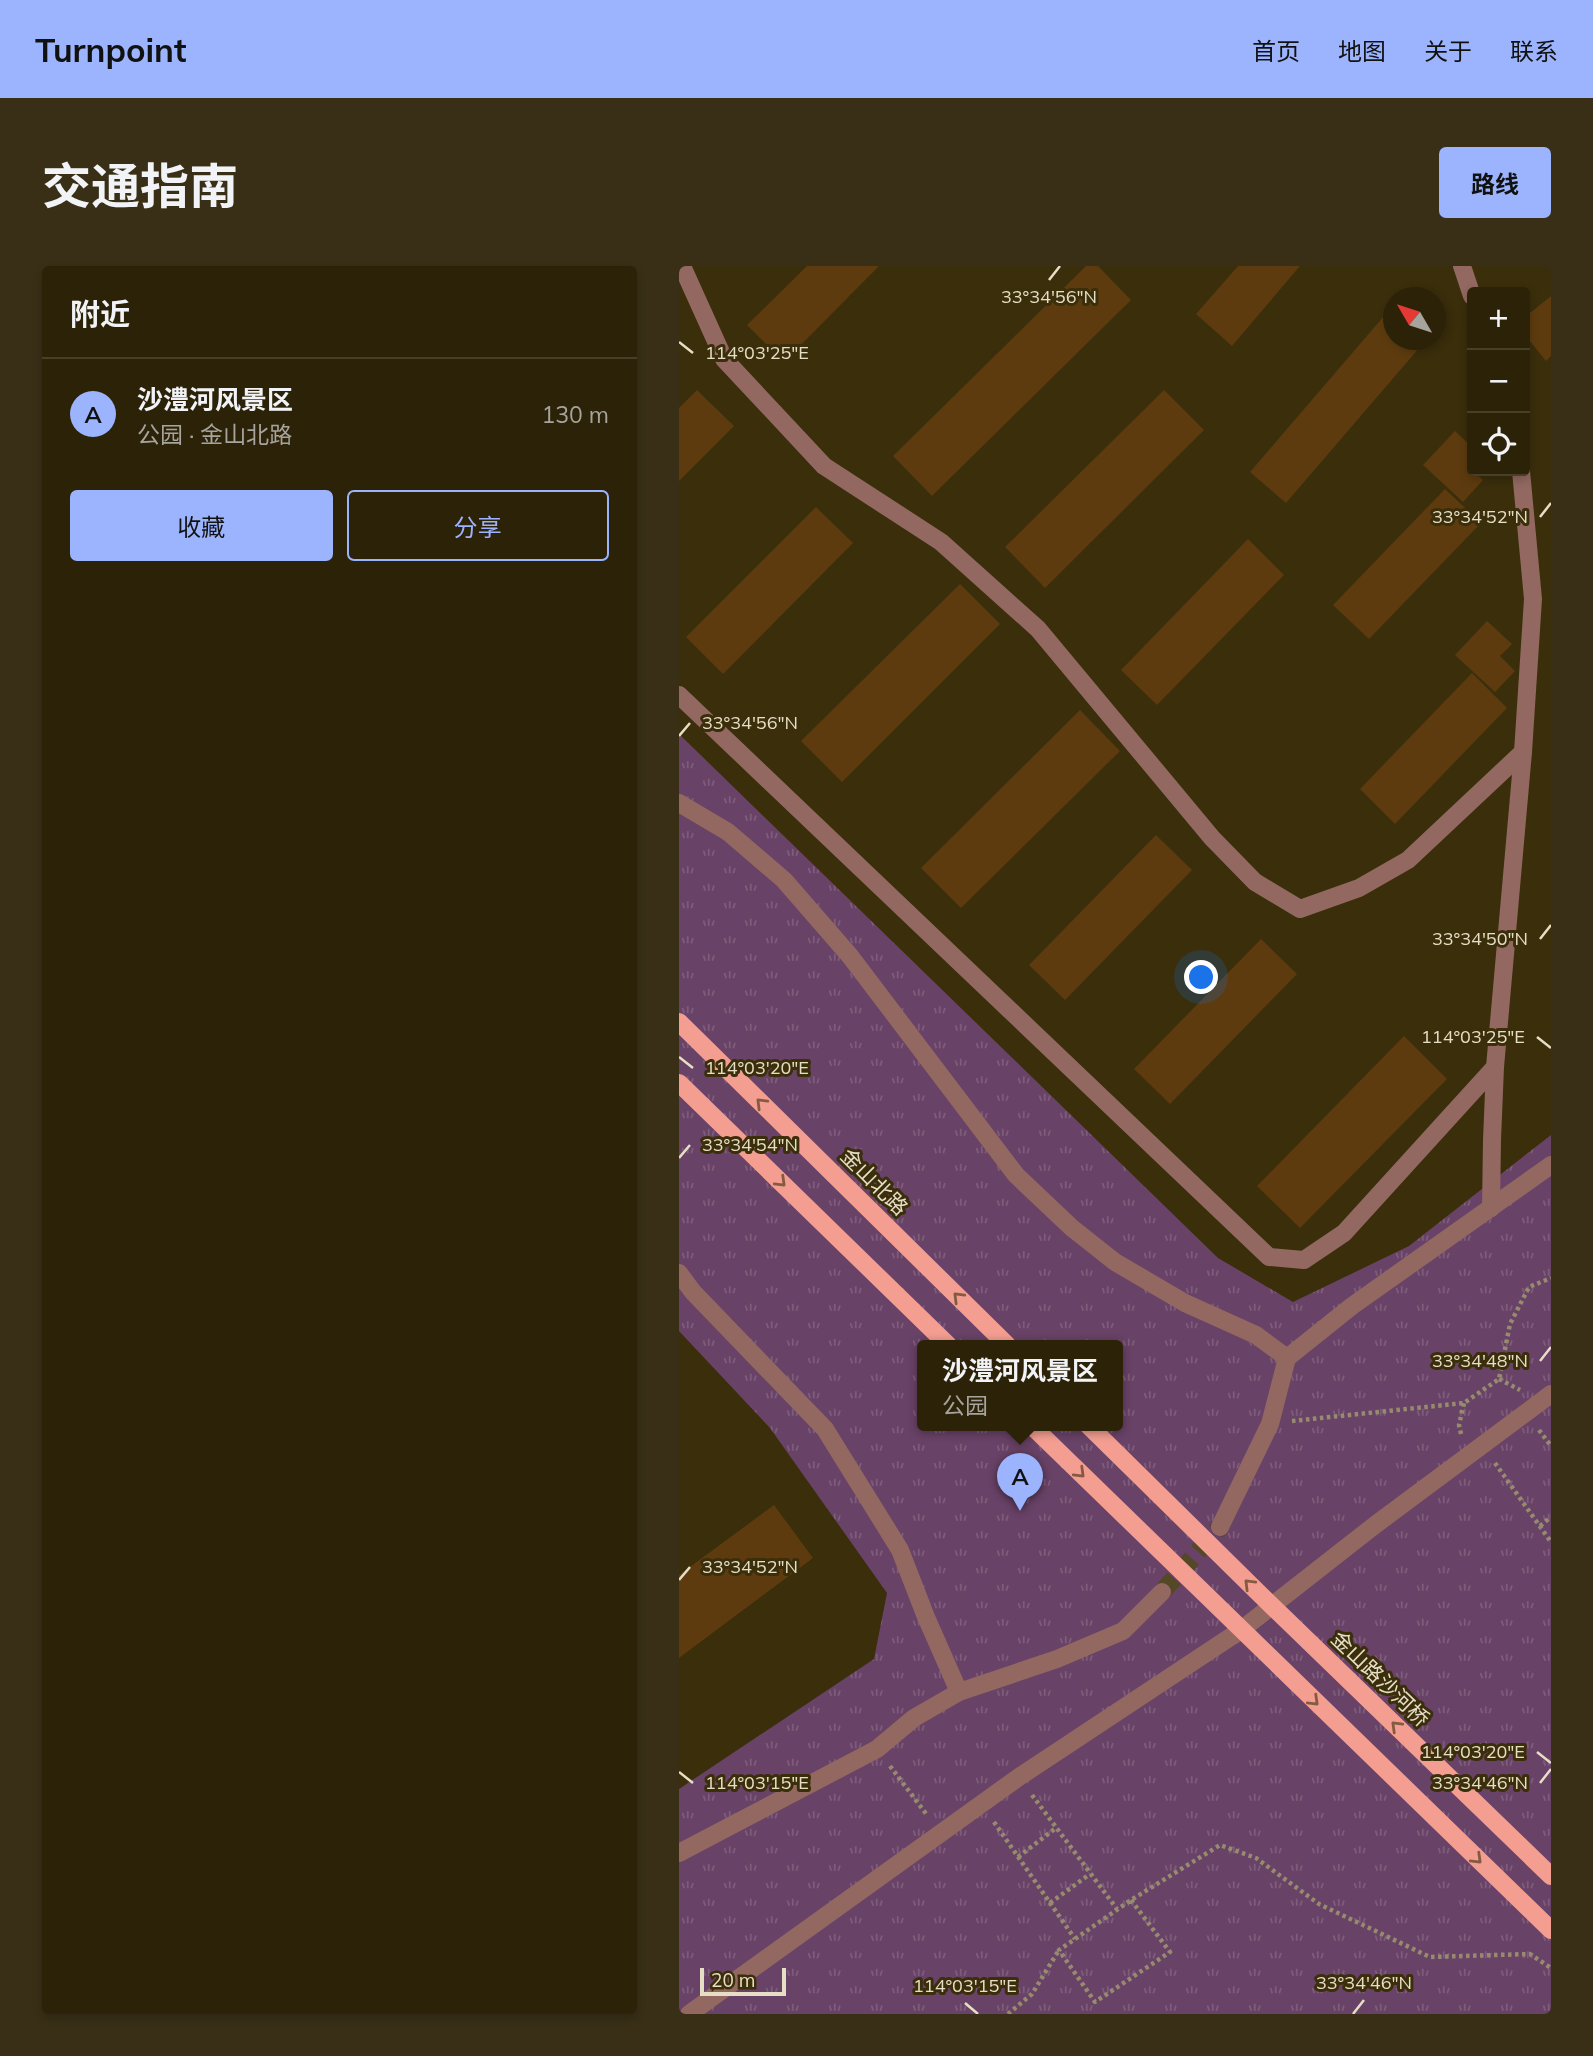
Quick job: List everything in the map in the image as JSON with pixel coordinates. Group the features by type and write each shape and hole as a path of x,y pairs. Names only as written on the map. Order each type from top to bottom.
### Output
{"main road":[{"name":"金山北路","path":"679,1021 1002,1340"},
{"path":"679,1083 943,1340"},
{"path":"1037,1431 1551,1930"},
{"path":"1094,1431 1272,1606"},
{"name":"金山路沙河桥","path":"1272,1606 1551,1876"}],"street":[{"path":"682,266 724,359 824,466 940,542 1038,629 1212,838 1255,882 1300,909 1359,888 1408,860 1523,752"},
{"path":"1462,266 1469,287"},
{"path":"1491,1208 1495,1067 1523,752 1532,599 1521,476"},
{"path":"679,695 1269,1257 1304,1260 1344,1233 1495,1067"},
{"path":"679,803 729,832 784,880 850,956 1016,1175 1072,1228 1115,1262 1185,1303 1255,1335 1287,1358"},
{"path":"1220,1527 1270,1424 1287,1358 1352,1306 1551,1165"},
{"path":"679,1273 693,1292 825,1429 900,1550 959,1692"},
{"path":"689,2014 1019,1777 1241,1630 1375,1525 1551,1394"},
{"path":"679,1853 877,1749 914,1718 959,1692 1057,1659 1123,1631 1162,1592"}],"path":[{"path":"1270,1424 1464,1403 1499,1379 1510,1324 1529,1287 1551,1278"},
{"path":"1482,1445 1551,1542"},
{"path":"1540,1526 1551,1517"},
{"path":"877,1749 941,1832"},
{"path":"1019,1777 1117,1909"},
{"path":"981,1804 1075,1939"},
{"path":"1018,1857 1056,1828"},
{"path":"1008,2014 1032,1994 1059,1950 1117,1909 1220,1845 1256,1858 1319,1904 1430,1957 1530,1954 1551,1968"},
{"path":"1050,1903 1090,1874"},
{"path":"1059,1950 1095,2002 1170,1952 1131,1900"}],"green space":[{"path":"679,734 1218,1258 1293,1302 1409,1246 1551,1135 1551,2014 679,2014 679,1789 874,1659 887,1593 770,1428 679,1331"}],"building":[{"path":"807,266 879,266 784,362 747,325"},
{"path":"1086,266 1098,266 1131,300 932,496 893,456"},
{"path":"1238,266 1300,266 1232,346 1196,314"},
{"path":"1551,296 1551,356 1546,361 1530,341 1530,313"},
{"path":"1383,317 1383,350 1417,350 1286,503 1250,472"},
{"path":"697,390 734,426 679,481 679,408"},
{"path":"1164,390 1204,430 1045,588 1005,547"},
{"path":"1455,431 1467,442 1467,476 1478,476 1483,480 1463,502 1423,465"},
{"path":"1445,489 1481,523 1369,639 1333,605"},
{"path":"816,507 853,543 723,674 686,637"},
{"path":"1248,539 1284,575 1157,705 1121,670"},
{"path":"960,584 1000,624 842,782 801,741"},
{"path":"1487,621 1512,644 1500,656 1515,671 1495,692 1455,655"},
{"path":"1472,673 1507,708 1395,824 1360,789"},
{"path":"1080,710 1120,751 961,908 921,868"},
{"path":"1156,835 1192,870 1065,1000 1029,965"},
{"path":"1261,939 1297,974 1170,1104 1134,1069"},
{"path":"1404,1036 1447,1079 1300,1228 1257,1186"},
{"path":"774,1505 813,1558 679,1658 679,1575"}],"tunnel":[{"path":"1162,1592 1220,1527"}],"place":[{"name":"沙澧河风景区","path":"1020,1511"}]}
